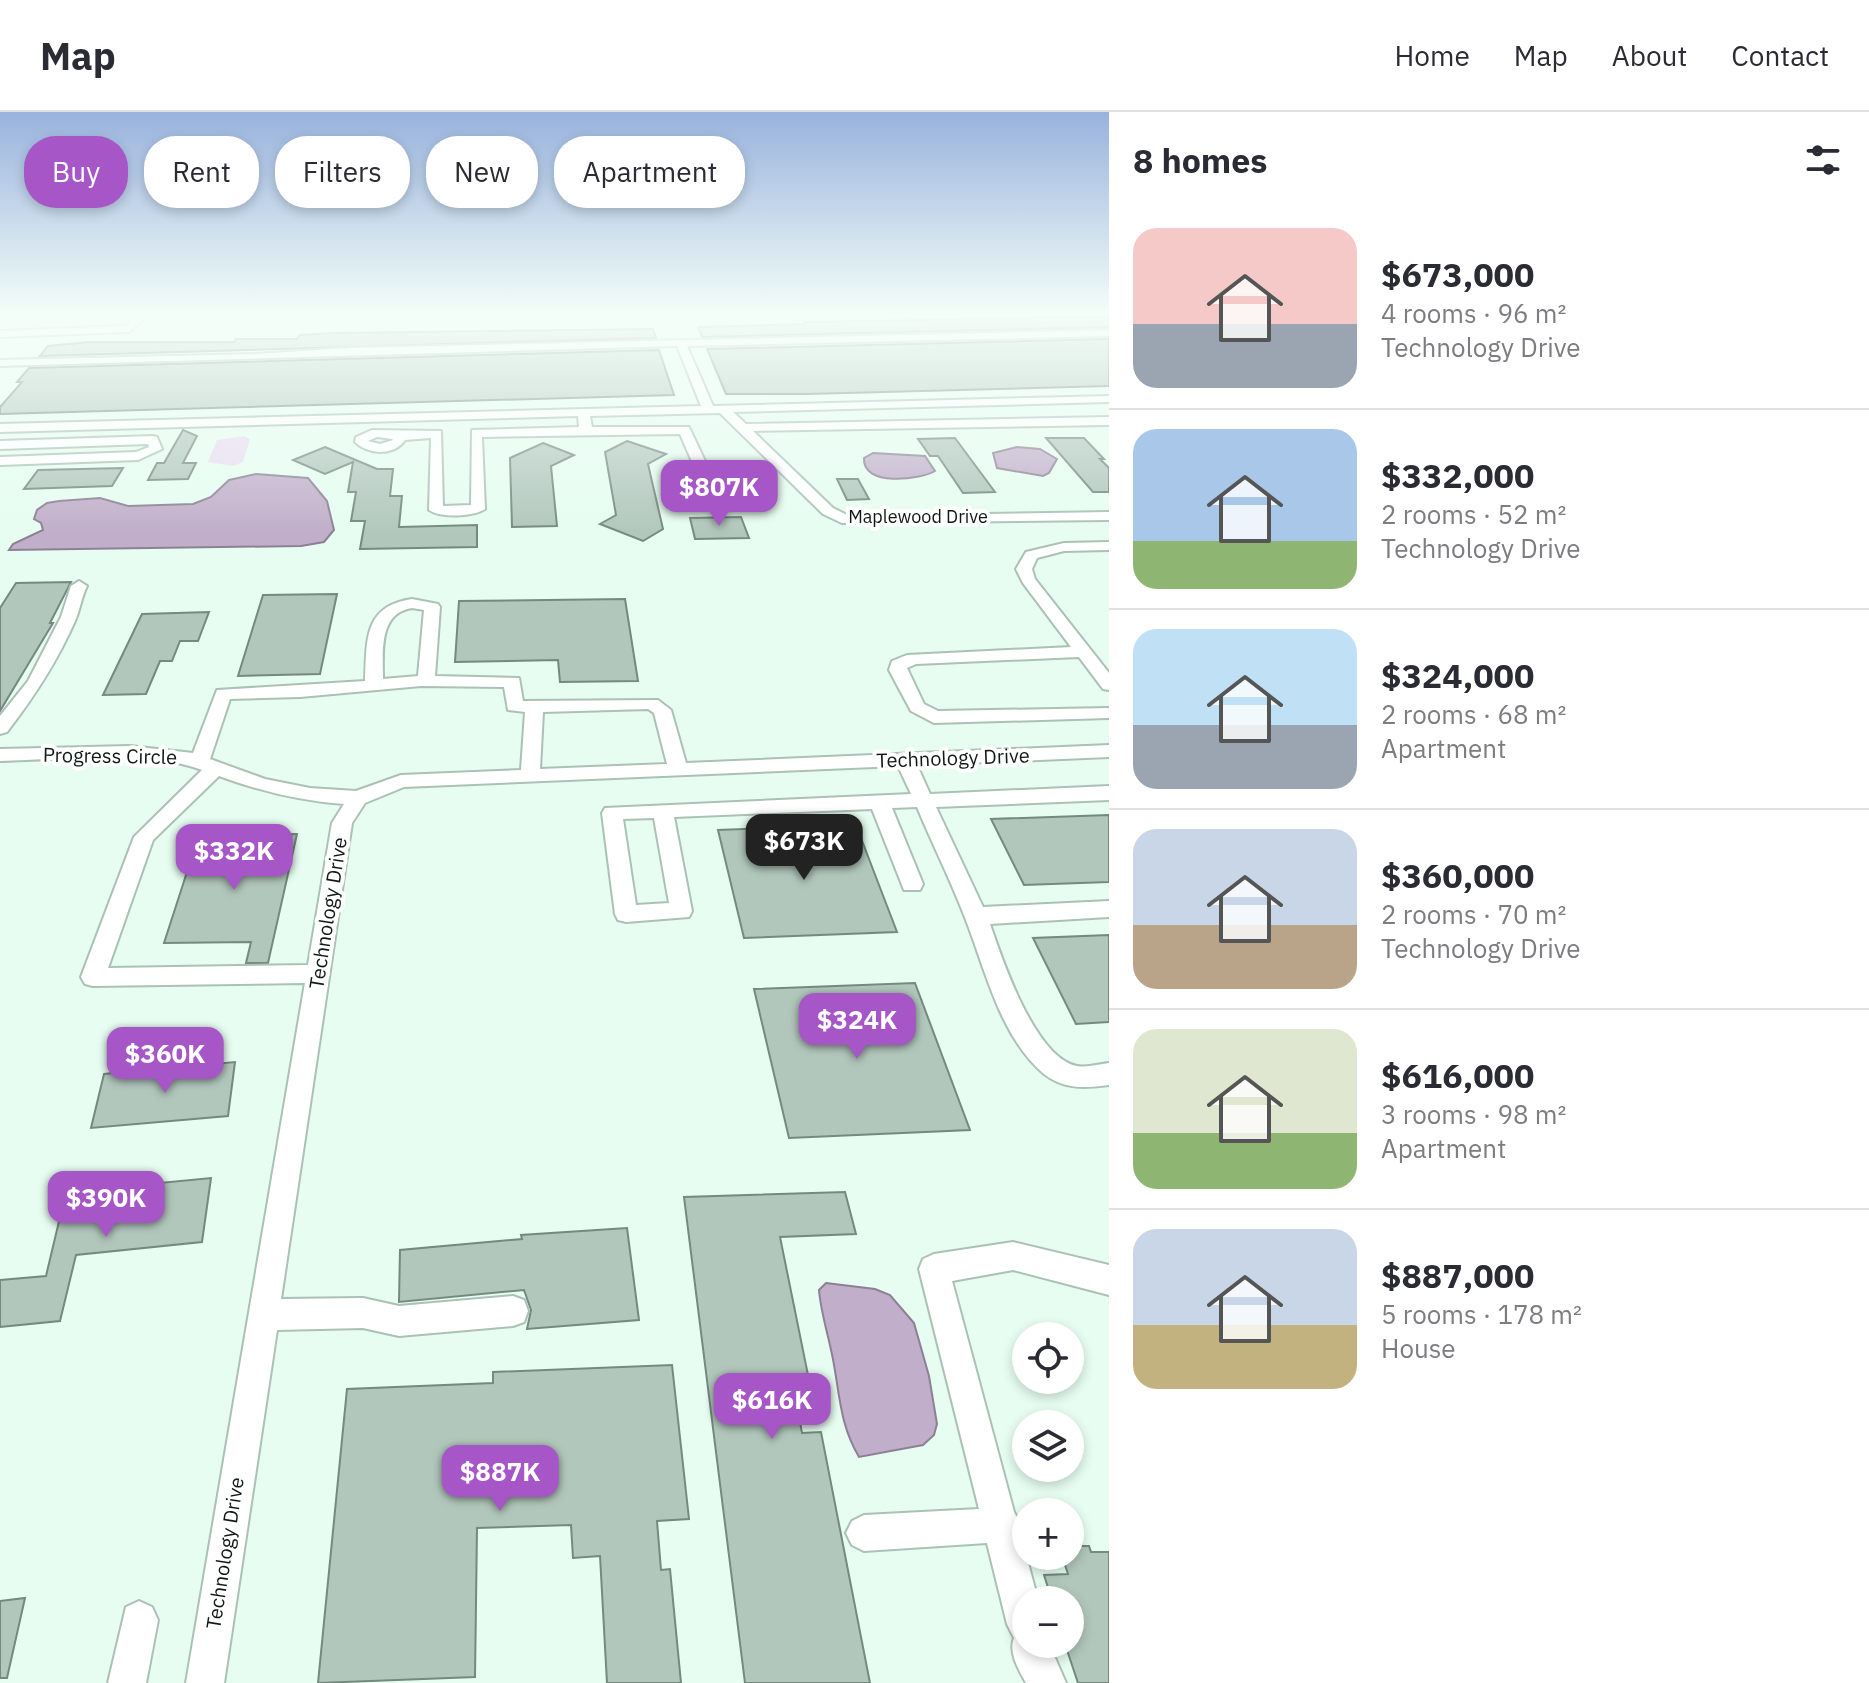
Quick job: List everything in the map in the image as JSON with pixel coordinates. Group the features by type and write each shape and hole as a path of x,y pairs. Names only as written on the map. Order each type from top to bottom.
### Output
{"street":[{"path":"699,386 708,408"},
{"path":"1093,399 1109,412"},
{"path":"0,428 1109,399"},
{"name":"Maplewood Drive","path":"722,408 828,511 847,520 1109,516"},
{"path":"583,412 586,431"},
{"path":"743,428 1109,421"},
{"path":"398,436 685,430 708,482"},
{"path":"457,434 478,509 436,510 457,434"},
{"path":"0,445 153,440 156,449 138,456 0,461"},
{"path":"1107,680 1028,580 1024,569 1031,555 1044,551 1109,546"},
{"path":"2,721 36,682 69,617 79,586"},
{"path":"374,687 376,629 384,613 400,603 415,602 432,607 426,682"},
{"path":"1084,652 913,659 903,661 898,665 898,670 917,707 934,717 1109,713"},
{"path":"318,974 93,977 144,837 208,765 223,694 426,682 513,682 514,706 652,704 662,710 678,769"},
{"path":"530,776 534,707"},
{"name":"Technology Drive","path":"205,1683 342,823 358,798 401,781 1109,751"},
{"name":"Progress Circle","path":"0,755 130,752 188,758 261,784 298,792 358,798"},
{"path":"905,760 976,916 996,978 1044,1061 1071,1076 1109,1074"},
{"path":"663,811 681,911 626,914 612,813 1109,793"},
{"path":"879,802 912,884"},
{"path":"976,916 1109,909"},
{"path":"1017,1586 934,1269 1013,1256 1109,1280"},
{"path":"263,1315 363,1313 399,1321 513,1311"},
{"path":"864,1533 1003,1525"},
{"path":"127,1683 139,1620"},
{"path":"1034,1658 1047,1683"}],"shaded area":[{"path":"244,436 250,439 243,462 233,466 208,462 217,440"},
{"path":"1017,447 1040,449 1057,459 1049,473 1043,476 997,468 993,453"},
{"path":"873,453 925,456 935,471 917,477 882,477 872,474 866,467 864,458"},
{"path":"256,474 308,478 327,501 334,530 324,542 301,546 9,550 13,544 43,530 41,523 34,519 37,510 47,503 100,498 128,506 193,504 211,497 229,480"},
{"path":"826,1283 875,1289 890,1295 914,1323 929,1376 937,1424 934,1435 923,1445 859,1457 845,1424 822,1309 819,1290"}],"building":[{"path":"18,386 671,386 674,395 0,414 0,407"},
{"path":"723,386 1097,386 807,394 726,394"},
{"path":"183,430 197,436 183,463 196,463 188,479 148,480 157,463 164,463"},
{"path":"955,438 995,492 963,493 938,456 930,456 918,439"},
{"path":"1046,438 1084,438 1109,468 1109,492 1093,492"},
{"path":"627,441 666,454 648,464 663,529 643,541 600,524 616,515 605,452"},
{"path":"543,443 574,455 551,466 557,526 512,527 510,458"},
{"path":"325,447 377,469 393,469 390,496 402,496 399,527 477,525 477,547 360,549 365,521 351,521 356,492 348,492 353,462 325,474 293,460"},
{"path":"123,468 112,486 24,489 38,470"},
{"path":"837,479 858,479 869,499 847,500"},
{"path":"741,517 749,538 695,539 690,518"},
{"path":"71,582 50,623 53,623 0,711 0,608 16,583"},
{"path":"337,594 320,674 238,676 263,595"},
{"path":"625,599 638,681 560,682 558,660 455,662 459,601"},
{"path":"209,612 198,641 180,641 172,661 160,661 146,694 103,695 142,614"},
{"path":"1109,815 1109,882 1024,885 991,819"},
{"path":"856,825 897,932 744,938 718,830"},
{"path":"297,834 268,963 246,963 251,942 164,943 199,835"},
{"path":"1109,935 1109,1022 1076,1024 1033,938"},
{"path":"915,983 970,1130 789,1138 754,989"},
{"path":"235,1062 228,1116 91,1128 104,1074"},
{"path":"211,1178 202,1242 76,1255 60,1321 0,1327 0,1280 46,1276 66,1192"},
{"path":"845,1192 856,1234 780,1237 808,1375 791,1375 802,1433 821,1432 870,1683 745,1683 684,1197"},
{"path":"627,1228 639,1320 527,1329 531,1310 524,1290 399,1302 400,1250 522,1239 521,1235"},
{"path":"672,1365 689,1519 657,1521 661,1570 670,1569 681,1683 607,1683 600,1556 573,1558 571,1525 477,1528 475,1677 318,1683 347,1389 493,1383 493,1372"},
{"path":"1084,1546 1089,1546 1091,1552 1109,1552 1109,1683 1078,1683 1070,1658 1084,1658 1084,1586 1048,1586 1044,1575 1068,1574 1067,1570 1084,1570"},
{"path":"25,1598 7,1678 0,1678 0,1601"}]}
